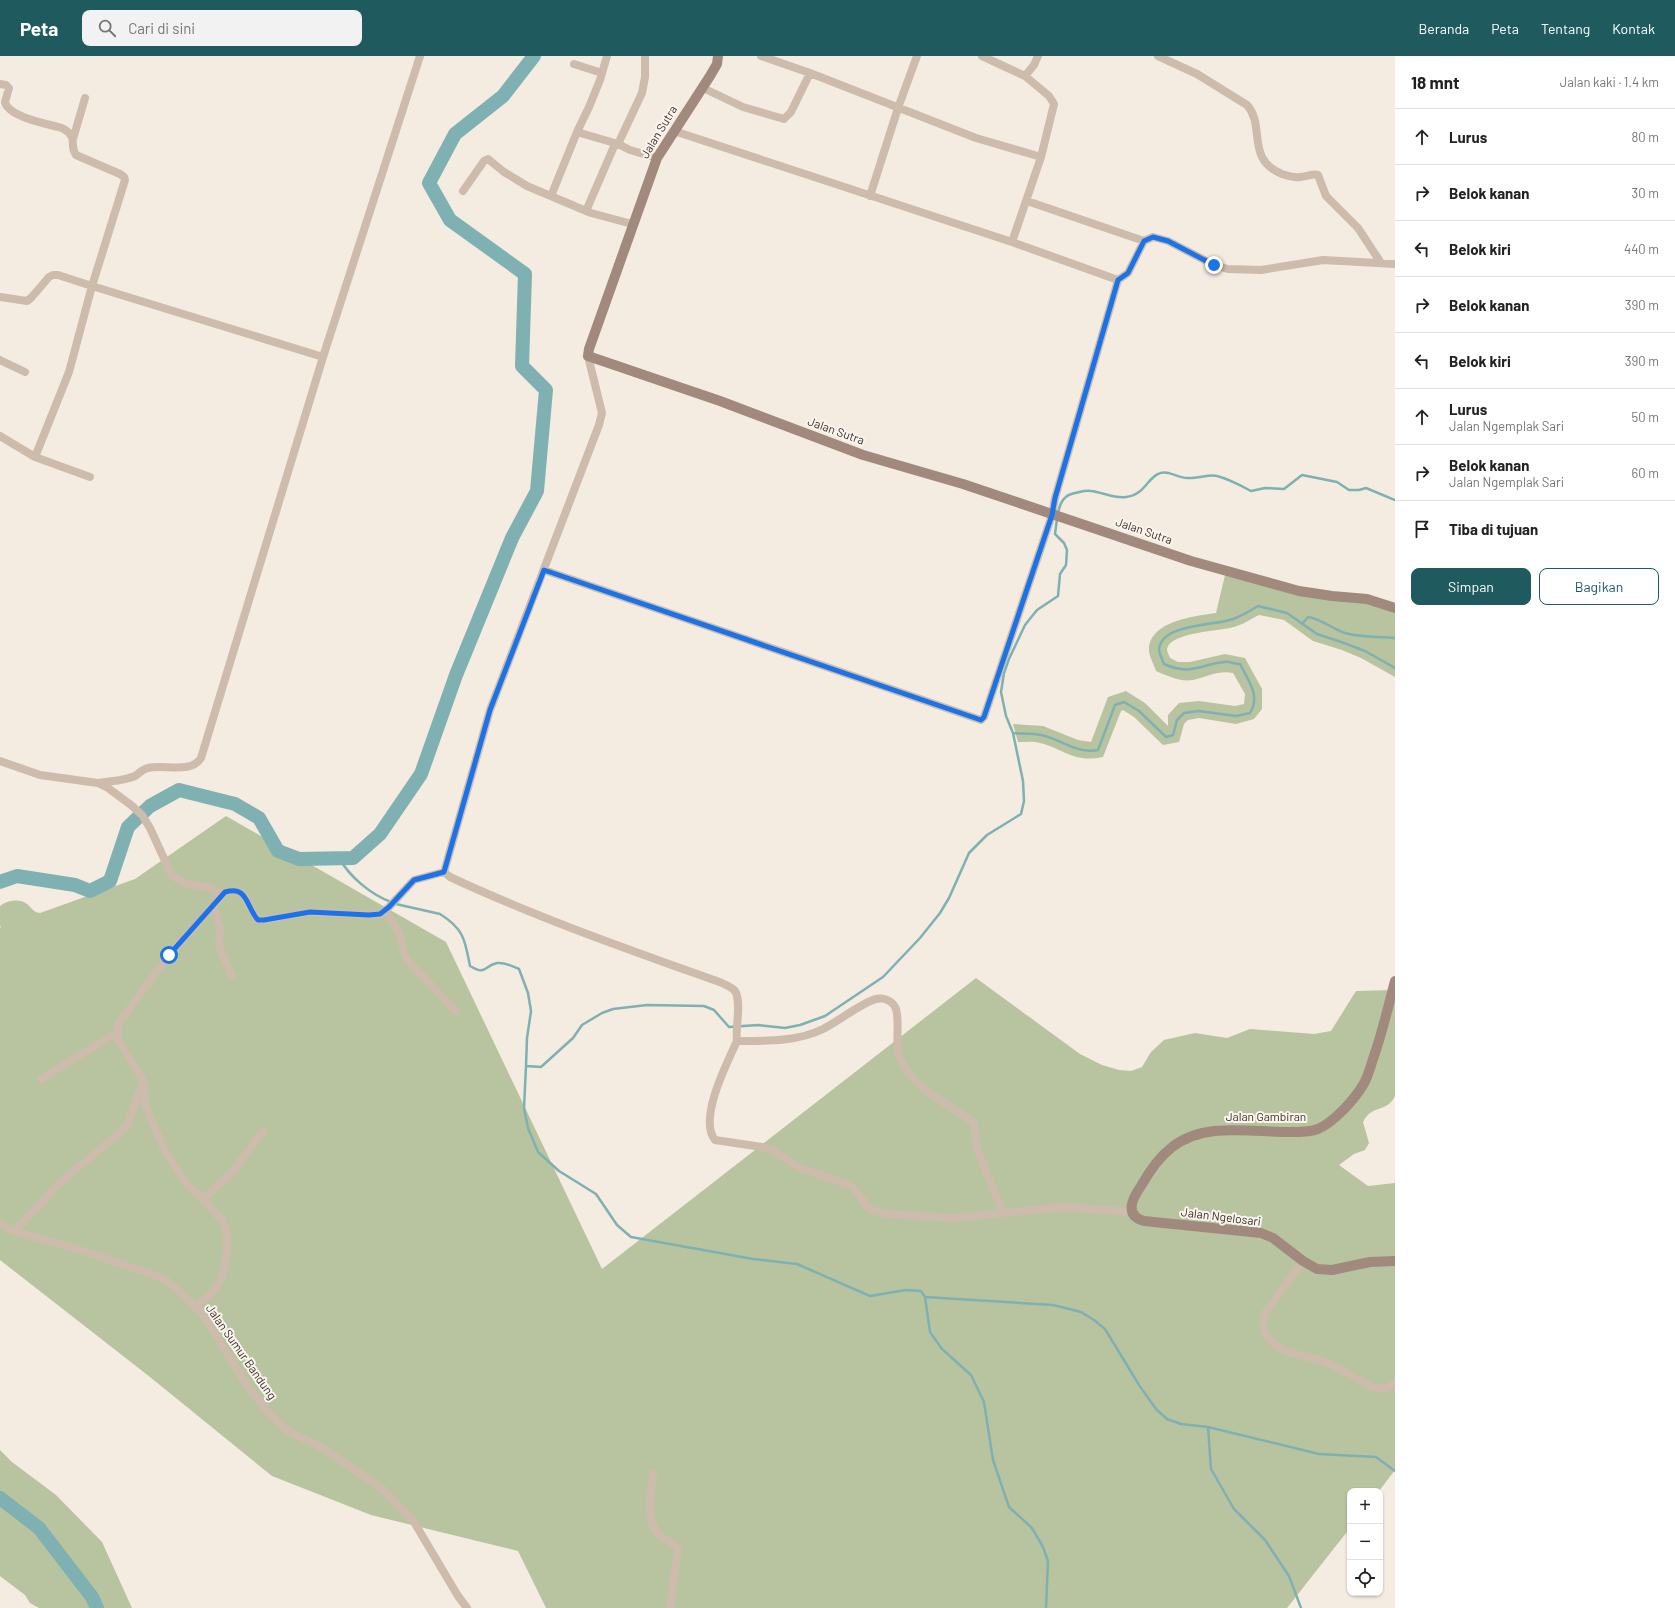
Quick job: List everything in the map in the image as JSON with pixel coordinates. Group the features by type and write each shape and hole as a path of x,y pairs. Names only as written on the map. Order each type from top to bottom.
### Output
{"street":[{"path":"0,761 40,775 98,783 125,779 134,776 146,768 155,766 191,767 198,763 201,758 323,357 420,56"},
{"path":"551,196 577,132 589,107 607,56"},
{"path":"586,211 616,144 642,93 645,77 645,56"},
{"name":"Jalan Sutra","path":"718,56 716,64 703,88 656,158 589,348 588,356 720,401 863,455 963,484 1191,561 1285,588 1315,594 1367,599 1395,608"},
{"path":"761,56 810,73 976,138 1041,157"},
{"path":"870,196 898,108 917,56"},
{"path":"982,56 1024,76 1049,96 1054,104 1041,157 1012,242"},
{"path":"1024,76 1034,66 1038,56"},
{"path":"1158,56 1197,74 1247,105 1253,116 1261,156 1266,163 1272,168 1290,176 1299,178 1315,174 1318,175 1326,196 1358,228 1381,263"},
{"path":"574,64 602,73"},
{"path":"703,88 743,107 784,119 792,112 810,73"},
{"path":"0,84 9,87 5,102 8,110 16,115 62,128 68,132 73,139"},
{"path":"35,457 69,372 92,286 125,180 124,176 76,155 73,150 73,139 85,98"},
{"path":"674,131 1012,242 1118,280"},
{"path":"577,132 656,158"},
{"path":"463,191 484,162 488,159 504,172 527,186 586,211 632,224"},
{"path":"1027,201 1144,241"},
{"path":"544,570 981,720 984,717 1056,516 1055,498 1118,280 1128,273 1144,241 1148,238 1159,238 1168,241 1221,268 1228,269 1261,270 1323,260 1395,264"},
{"path":"0,297 27,302 53,275 58,275 323,357"},
{"path":"444,872 490,710 599,425 602,413 588,356"},
{"path":"0,360 25,372"},
{"path":"0,436 35,457 90,477"},
{"path":"98,783 108,788 142,815 150,828 172,876 185,883 210,888 223,895"},
{"path":"195,1306 209,1296 219,1283 224,1269 227,1253 227,1234 222,1220 203,1199 188,1186 166,1151 146,1107 143,1080 119,1041 116,1033 119,1023 169,955 225,892 238,890 245,895 252,913 258,920 310,912 369,915 380,914 414,880 444,872"},
{"path":"444,872 450,877 499,899 563,925 722,983 734,990 738,997 736,1041 714,1093 710,1127 711,1135 715,1140 762,1147 774,1151 800,1168 850,1185 855,1189 866,1205 878,1213 952,1218 1064,1207 1132,1212"},
{"path":"213,905 221,929 219,939 220,949 232,976"},
{"path":"387,908 400,935 404,953 408,961 456,1011"},
{"name":"Jalan Gambiran","path":"1132,1212 1134,1198 1149,1172 1171,1147 1182,1140 1201,1133 1224,1130 1306,1131 1317,1129 1330,1122 1352,1100 1368,1075 1378,1046 1395,981"},
{"path":"736,1041 774,1040 803,1036 822,1030 874,1000 884,999 890,1002 895,1006 897,1012 898,1046 902,1063 922,1087 972,1121 975,1126 975,1143 1003,1213"},
{"path":"41,1079 116,1033"},
{"path":"14,1231 40,1205 56,1186 127,1125 143,1080"},
{"path":"203,1199 232,1171 263,1131"},
{"name":"Jalan Ngelosari","path":"1132,1212 1138,1220 1144,1222 1261,1233 1273,1238 1317,1269 1332,1270 1370,1262 1395,1262"},
{"name":"Jalan Sumur Bandung","path":"0,1224 14,1231 87,1252 154,1275 167,1281 203,1315 247,1385 269,1414 291,1433 323,1448 384,1490 414,1522 458,1596 467,1608"},
{"path":"1304,1261 1265,1313 1263,1328 1266,1336 1283,1351 1325,1362 1372,1387 1379,1389 1386,1388 1395,1382"},
{"path":"653,1474 650,1502 652,1518 660,1535 673,1543 678,1549 670,1608"}],"green space":[{"path":"1225,575 1367,603 1395,611 1395,677 1361,658 1313,641 1284,620 1259,615 1234,627 1197,633 1177,639 1170,643 1167,649 1170,658 1178,662 1190,662 1225,654 1245,658 1262,689 1262,709 1254,719 1236,724 1199,718 1188,720 1184,724 1179,742 1163,745 1134,717 1123,710 1121,711 1103,757 1093,758 1070,755 1038,742 1018,742 1013,724 1043,726 1078,740 1091,742 1108,697 1126,691 1145,703 1168,726 1168,715 1179,703 1199,701 1235,706 1244,704 1245,694 1233,673 1223,672 1193,680 1169,677 1156,671 1149,652 1151,640 1157,632 1165,626 1186,618 1216,613"},
{"path":"226,816 446,942 602,1269 976,978 1080,1054 1102,1065 1119,1070 1131,1071 1142,1067 1151,1052 1164,1040 1195,1033 1227,1038 1250,1029 1314,1034 1331,1031 1356,991 1395,990 1395,1096 1388,1105 1375,1110 1367,1116 1363,1122 1369,1143 1365,1150 1354,1154 1339,1165 1368,1186 1395,1183 1395,1470 1381,1488 1347,1488 1347,1532 1287,1608 546,1608 518,1551 371,1515 272,1476 150,1377 0,1260 0,906 10,901 17,900 24,902 34,911 40,913 135,879"},
{"path":"0,1450 12,1462 56,1495 102,1542 132,1608 39,1608 30,1603 25,1595 0,1576"}],"waterway":[{"path":"0,882 17,876 75,885 90,891 110,881 128,827 150,806 179,790 235,804 259,818 278,851 299,859 353,858 380,834 421,774 456,675 512,538 537,491 546,390 522,366 525,274 450,220 429,183 455,134 503,96 534,56"},
{"path":"1058,514 1063,500 1068,495 1089,491 1117,497 1132,496 1141,490 1154,476 1161,473 1169,473 1184,478 1217,476 1230,480 1251,491 1265,488 1284,489 1302,475 1337,482 1349,490 1366,488 1395,500"},
{"path":"396,904 440,914 448,919 459,930 465,942 470,966 475,969 482,970 497,963 508,964 519,969 528,993 531,1011 527,1038 526,1066 541,1067 573,1038 582,1025 602,1013 613,1009 647,1005 704,1006 714,1010 729,1027 758,1025 785,1028 800,1025 825,1016 883,977 920,938 940,913 949,898 969,853 987,835 1021,814 1024,801 1023,781 1013,733 1006,716 1001,692 1004,673 1009,659 1025,625 1037,610 1058,596 1060,574 1066,565 1067,550 1064,543 1055,534 1057,519"},
{"path":"1013,733 1041,735 1076,748 1090,751 1098,750 1115,705 1124,702 1139,711 1166,737 1173,735 1177,720 1184,713 1199,711 1236,716 1250,713 1253,707 1254,694 1250,682 1240,664 1226,662 1215,663 1194,669 1181,669 1164,664 1159,649 1162,641 1169,634 1190,627 1233,619 1258,606 1287,613 1317,634 1365,651 1395,668"},
{"path":"1302,624 1308,617 1351,635 1395,638"},
{"path":"339,858 349,872 368,890 391,902"},
{"path":"526,1066 524,1108 528,1128 538,1152 559,1171 596,1194 617,1225 631,1237 753,1259 797,1264 870,1296 906,1290 921,1291 925,1297 930,1332 942,1349 971,1375 984,1402 993,1460 1009,1507 1032,1528 1043,1547 1048,1561 1046,1608"},
{"path":"925,1297 1053,1305 1081,1312 1105,1329 1139,1385 1156,1409 1167,1419 1181,1424 1208,1427 1319,1454 1376,1457 1395,1471"},
{"path":"1208,1427 1211,1469 1234,1509 1265,1540 1289,1576 1301,1608"},
{"path":"0,1498 39,1528 92,1597 97,1608"}],"route":[{"path":"169,955 225,892 238,890 245,895 252,913 258,920 310,912 369,915 380,914 389,907 414,880 444,872 490,710 544,570 979,720 983,719 1052,515 1055,498 1118,280 1126,276 1144,241 1153,237 1168,241 1186,249 1214,265"}]}
